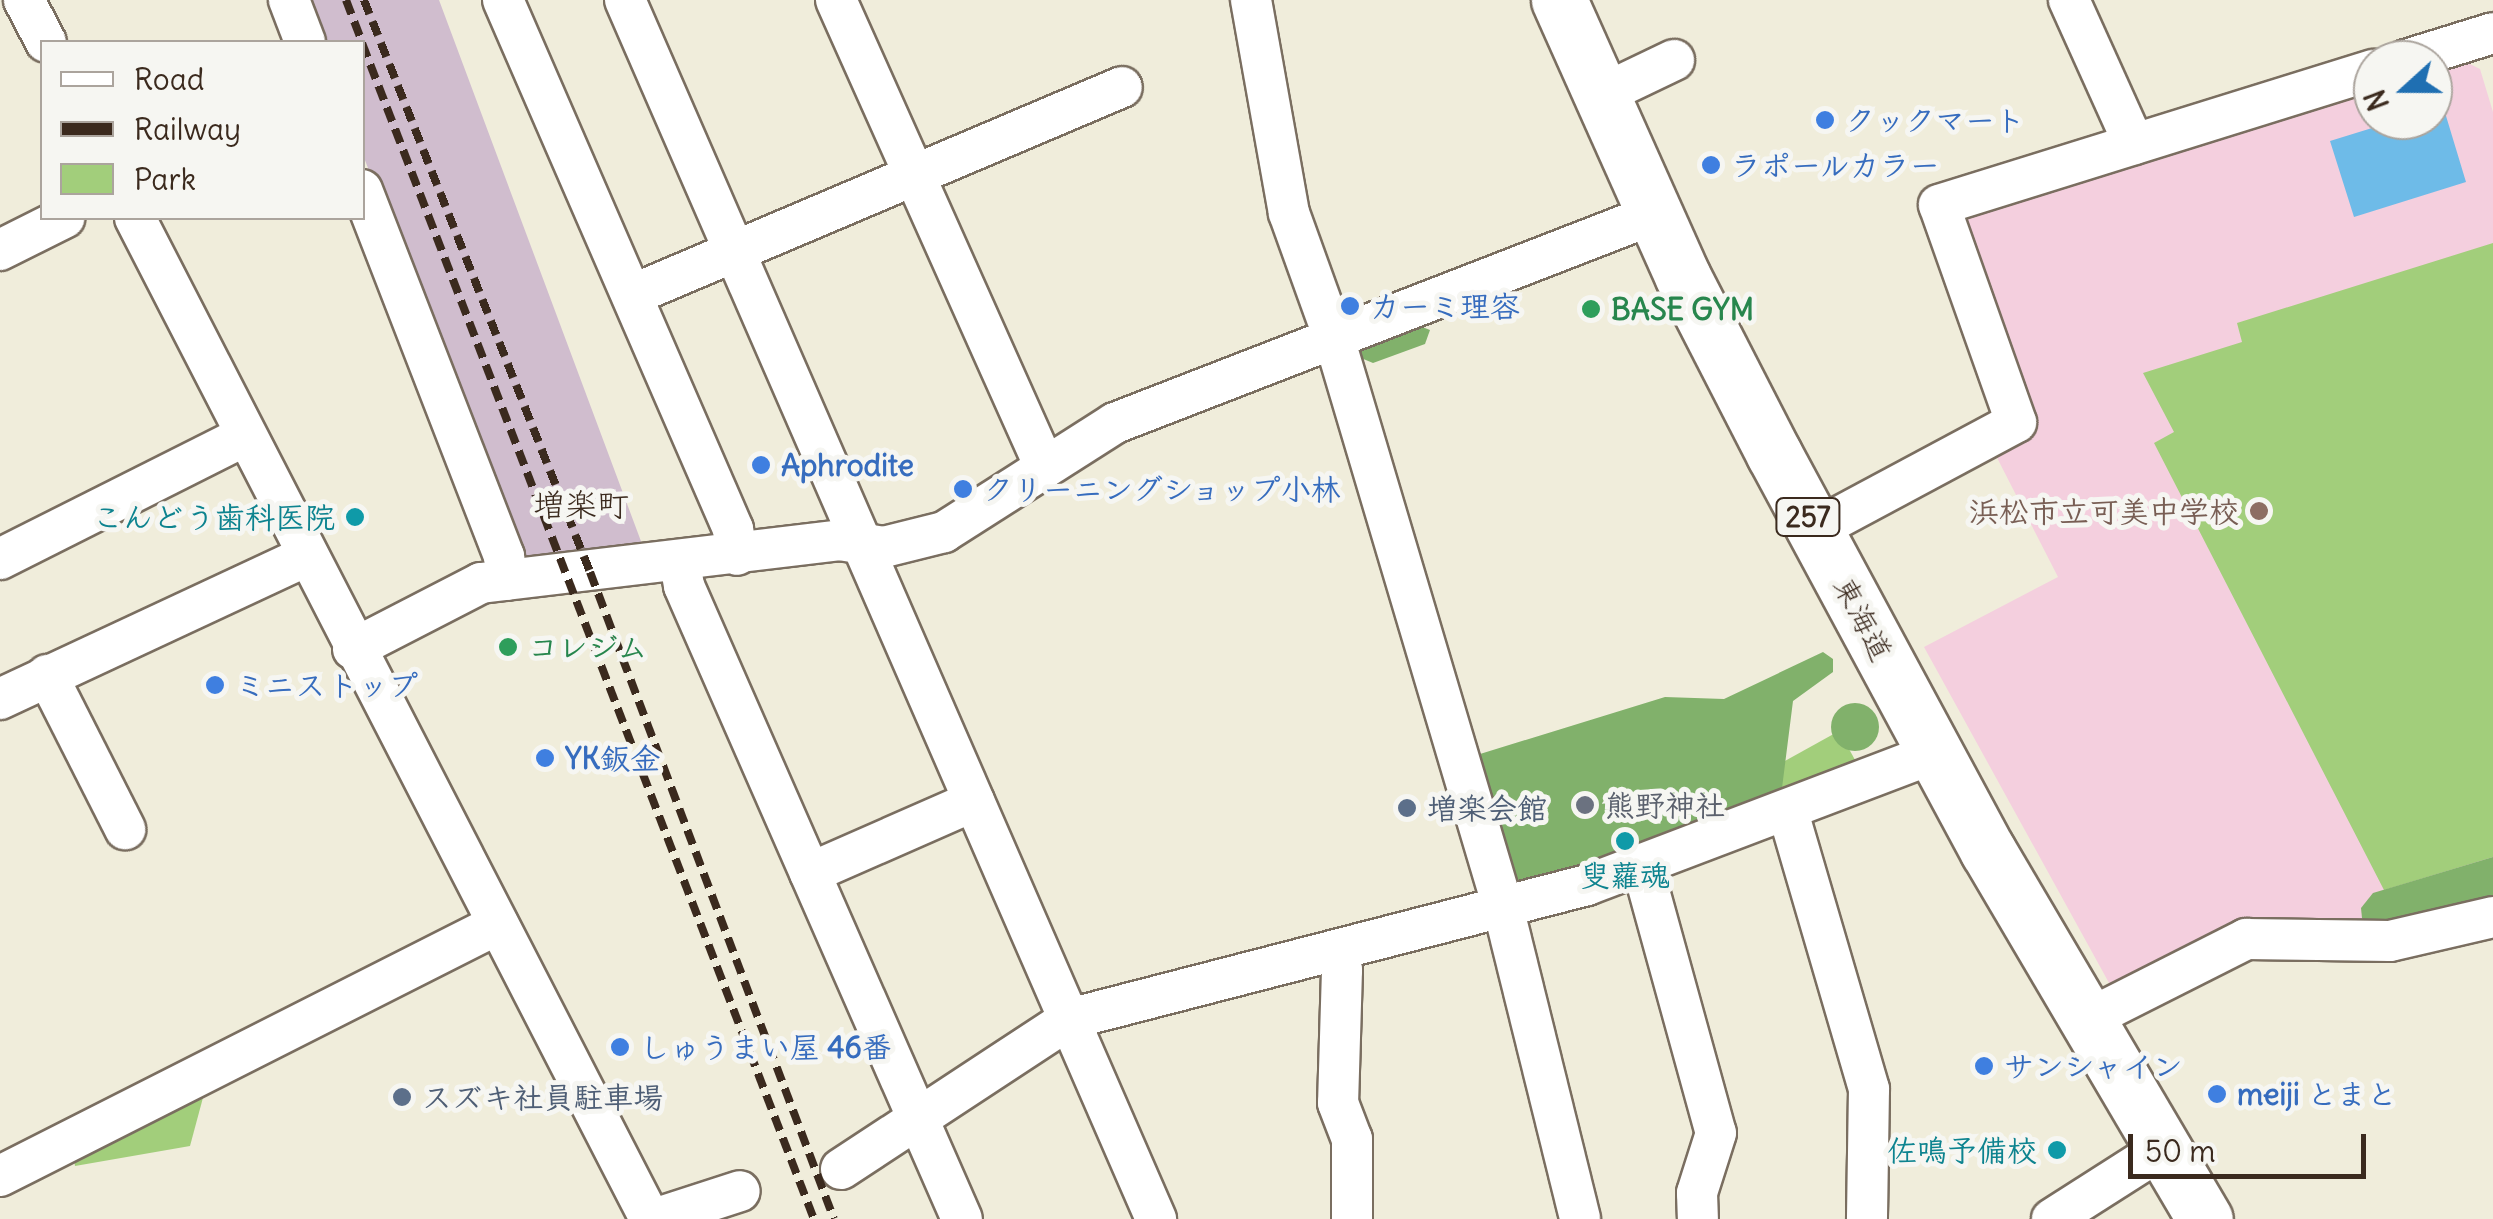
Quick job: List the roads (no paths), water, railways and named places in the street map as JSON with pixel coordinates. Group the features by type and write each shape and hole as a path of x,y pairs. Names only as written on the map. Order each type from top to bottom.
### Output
{"highway":[{"name":"東海道","path":"1559,0 1654,214 1815,530 2084,1021 2205,1219"}],"street":[{"path":"24,0 45,40"},
{"path":"289,0 305,40"},
{"path":"503,0 733,529 737,554"},
{"path":"625,0 1156,1219"},
{"path":"836,0 1045,466"},
{"path":"1251,0 1289,213 1334,338 1503,907 1580,1219"},
{"path":"2069,0 2134,144"},
{"path":"2453,43 2487,31"},
{"path":"1601,95 1674,60"},
{"path":"1815,530 2016,422 1940,204 2353,76"},
{"path":"632,296 1122,87"},
{"path":"365,198 504,556 507,580"},
{"path":"354,649 481,583 680,563 839,540 884,547 944,532 1125,418 1654,214"},
{"path":"0,250 60,220"},
{"path":"136,220 354,649 652,1219 740,1191"},
{"path":"0,559 245,436"},
{"path":"0,699 306,556"},
{"path":"680,563 684,586 962,1219"},
{"path":"47,675 125,829"},
{"path":"841,1169 1069,1019 1503,907 1642,866 1935,753"},
{"path":"810,873 974,801"},
{"path":"1788,812 1869,1089 1867,1219"},
{"path":"1642,866 1716,1134 1697,1193 1698,1219"},
{"path":"2084,1021 2246,939 2390,941 2493,917"},
{"path":"0,1176 498,924"},
{"path":"1337,950 1338,1103 1352,1138 1352,1219"},
{"path":"2052,1219 2162,1149"}],"water":[{"path":"2353,134 2353,140 2453,139 2466,182 2354,217 2330,141"}],"railway":[{"path":"346,0 361,40"},
{"path":"364,0 590,572 834,1219"},
{"path":"365,51 814,1219"}],"place":[{"name":"クックマート","path":"1825,120"},
{"name":"ラポールカラー","path":"1711,165"},
{"name":"カーミ理容","path":"1350,306"},
{"name":"BASE GYM","path":"1591,309"},
{"name":"Aphrodite","path":"761,465"},
{"name":"クリーニングショップ小林","path":"963,489"},
{"name":"浜松市立可美中学校","path":"2259,511"},
{"name":"こんどう歯科医院","path":"355,517"},
{"name":"コレジム","path":"508,647"},
{"name":"ミニストップ","path":"215,685"},
{"name":"YK鈑金","path":"545,758"},
{"name":"熊野神社","path":"1585,805"},
{"name":"増楽会館","path":"1407,808"},
{"name":"叟蘿魂","path":"1625,841"},
{"name":"しゅうまい屋 46番","path":"620,1047"},
{"name":"サンシャイン","path":"1984,1066"},
{"name":"meiji とまと","path":"2217,1094"},
{"name":"スズキ社員駐車場","path":"402,1097"},
{"name":"佐鳴予備校","path":"2057,1150"}],"district":[{"name":"増楽町","path":"581,505"}]}
